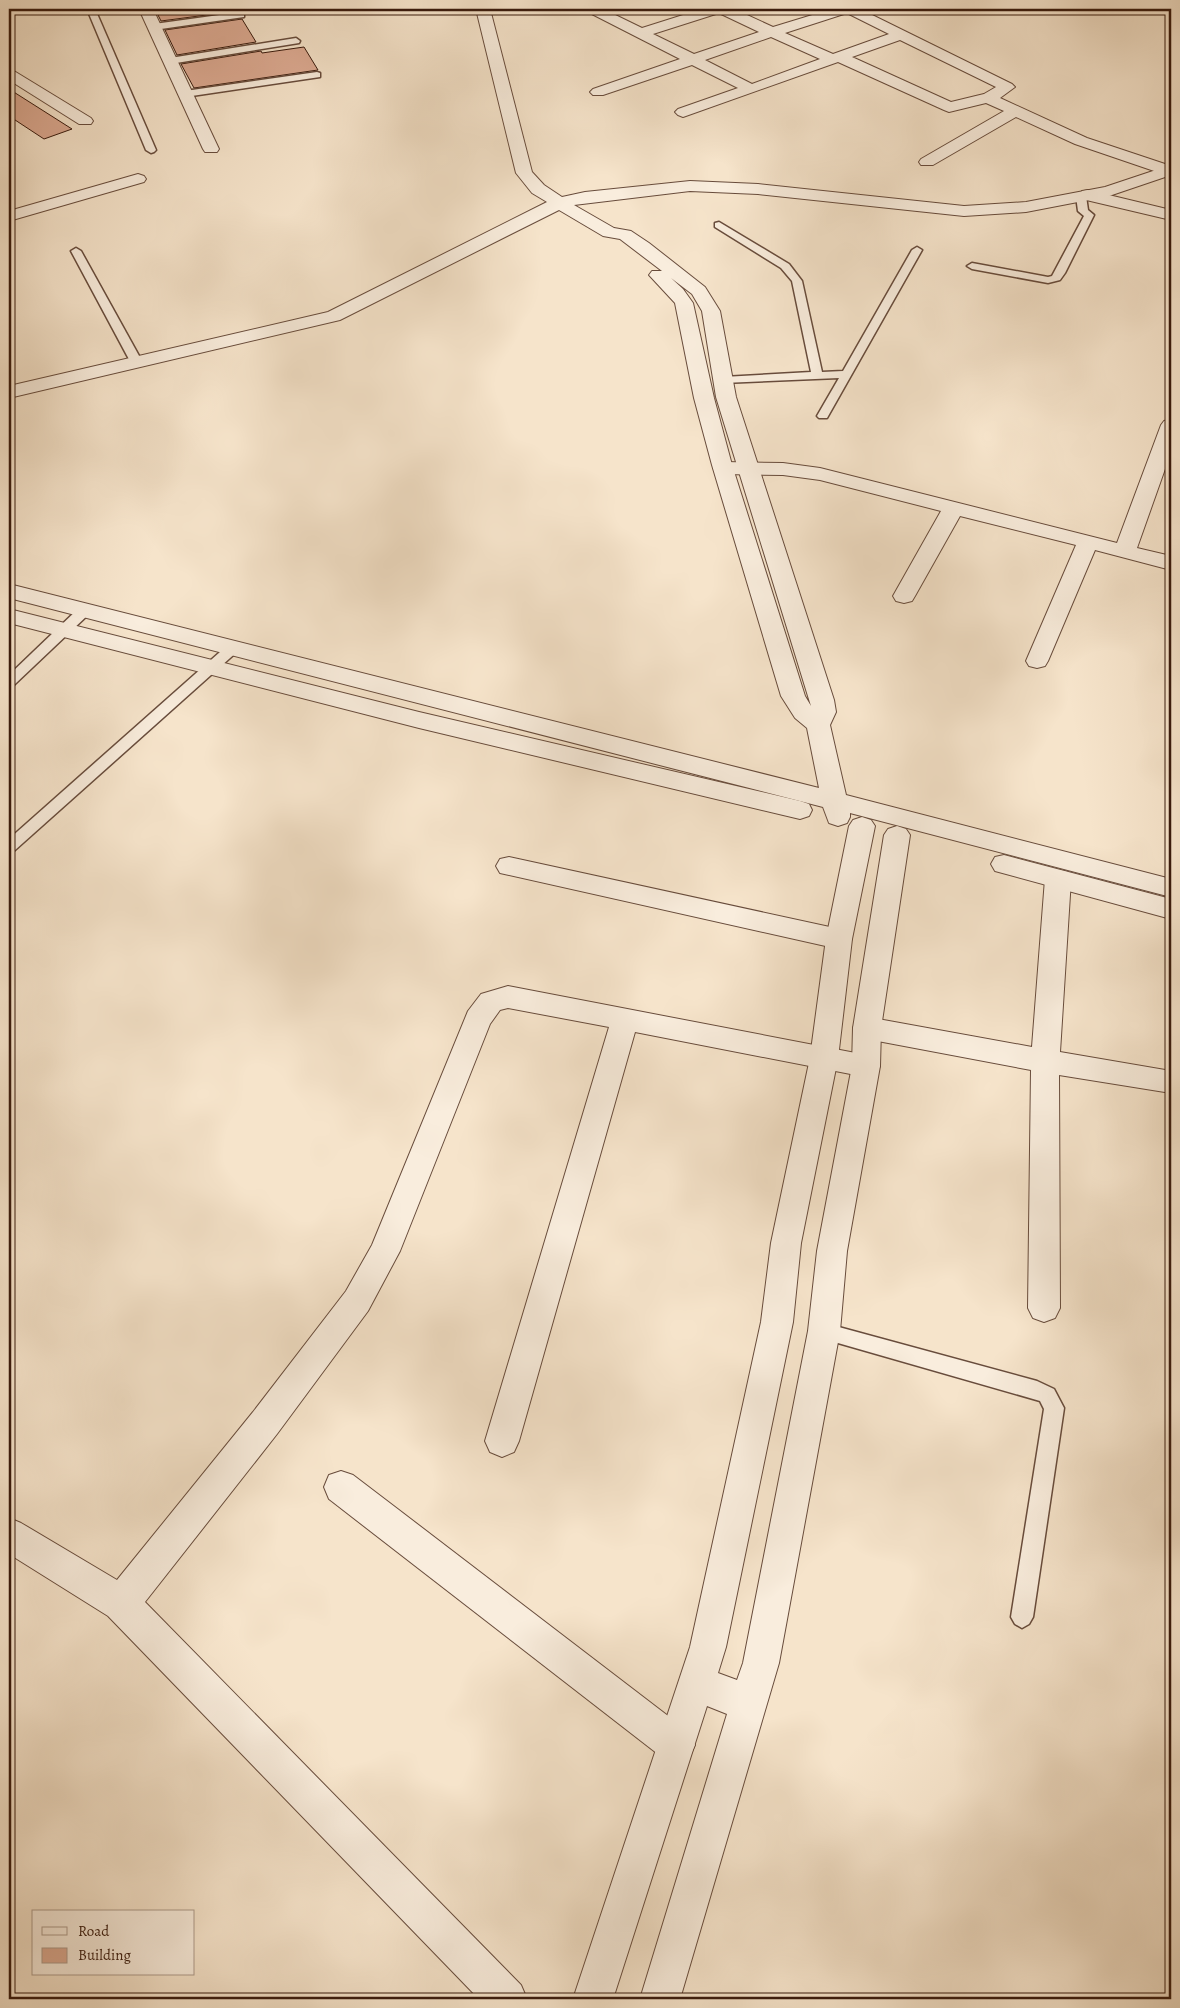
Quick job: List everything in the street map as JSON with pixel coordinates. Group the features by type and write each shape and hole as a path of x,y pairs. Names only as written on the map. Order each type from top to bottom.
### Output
{"street":[{"path":"146,9 211,148"},
{"path":"483,9 524,173 538,189 559,203 609,232 624,235 643,247 700,291 711,312 726,397 822,700 824,712 818,725"},
{"path":"594,9 751,89"},
{"path":"641,33 716,9"},
{"path":"598,92 772,32 847,9 1008,87 988,98 949,107 772,32 723,9"},
{"path":"683,112 900,35"},
{"path":"9,74 85,121"},
{"path":"988,98 1081,141 1170,170"},
{"path":"927,162 1015,111"},
{"path":"9,392 334,316 559,203 585,197 690,186 758,189 964,211 1026,207 1085,196 1109,191 1170,170"},
{"path":"9,216 138,179"},
{"path":"1085,196 1171,215"},
{"path":"593,1999 708,1647 777,1322 786,1243 824,1058 839,939 845,815 818,725 803,712 792,696 723,468 704,398 684,303 661,277 613,242 609,232"},
{"path":"1125,551 1171,425"},
{"path":"723,468 748,467 799,470 820,474 1171,563"},
{"path":"904,596 954,507"},
{"path":"1038,661 1088,541"},
{"path":"9,591 234,647 845,815 897,835 1171,909"},
{"path":"9,616 428,722 1171,888"},
{"path":"660,1999 761,1663 824,1331 832,1251 866,1066 867,1028 897,835"},
{"path":"509,866 839,939"},
{"path":"1044,1308 1045,1062 1058,879"},
{"path":"120,1603 265,1423 357,1301 385,1252 478,1019 491,1002 508,997 866,1066"},
{"path":"502,1441 625,1020"},
{"path":"867,1028 1045,1062 1171,1082"},
{"path":"341,1487 439,1560 590,1680 676,1745"},
{"path":"9,1535 120,1603 507,1999"},
{"path":"696,1684 749,1703"}],"lane":[{"path":"90,9 151,150"},
{"path":"154,27 241,14"},
{"path":"170,61 296,41"},
{"path":"185,94 317,75"},
{"path":"972,266 1048,280 1056,278 1089,215 1083,211 1085,196"},
{"path":"719,225 785,266 797,280 817,375"},
{"path":"823,416 917,250"},
{"path":"76,251 137,363"},
{"path":"723,380 847,374"},
{"path":"9,682 84,610"},
{"path":"9,847 234,647"},
{"path":"824,1331 1037,1390 1047,1395 1054,1408 1022,1617"}],"building":[{"path":"155,9 236,9 237,11 161,21"},
{"path":"242,19 256,42 177,55 165,30"},
{"path":"304,47 318,70 194,88 181,64 261,51 262,53"},
{"path":"9,89 72,129 44,139 9,116"}]}
